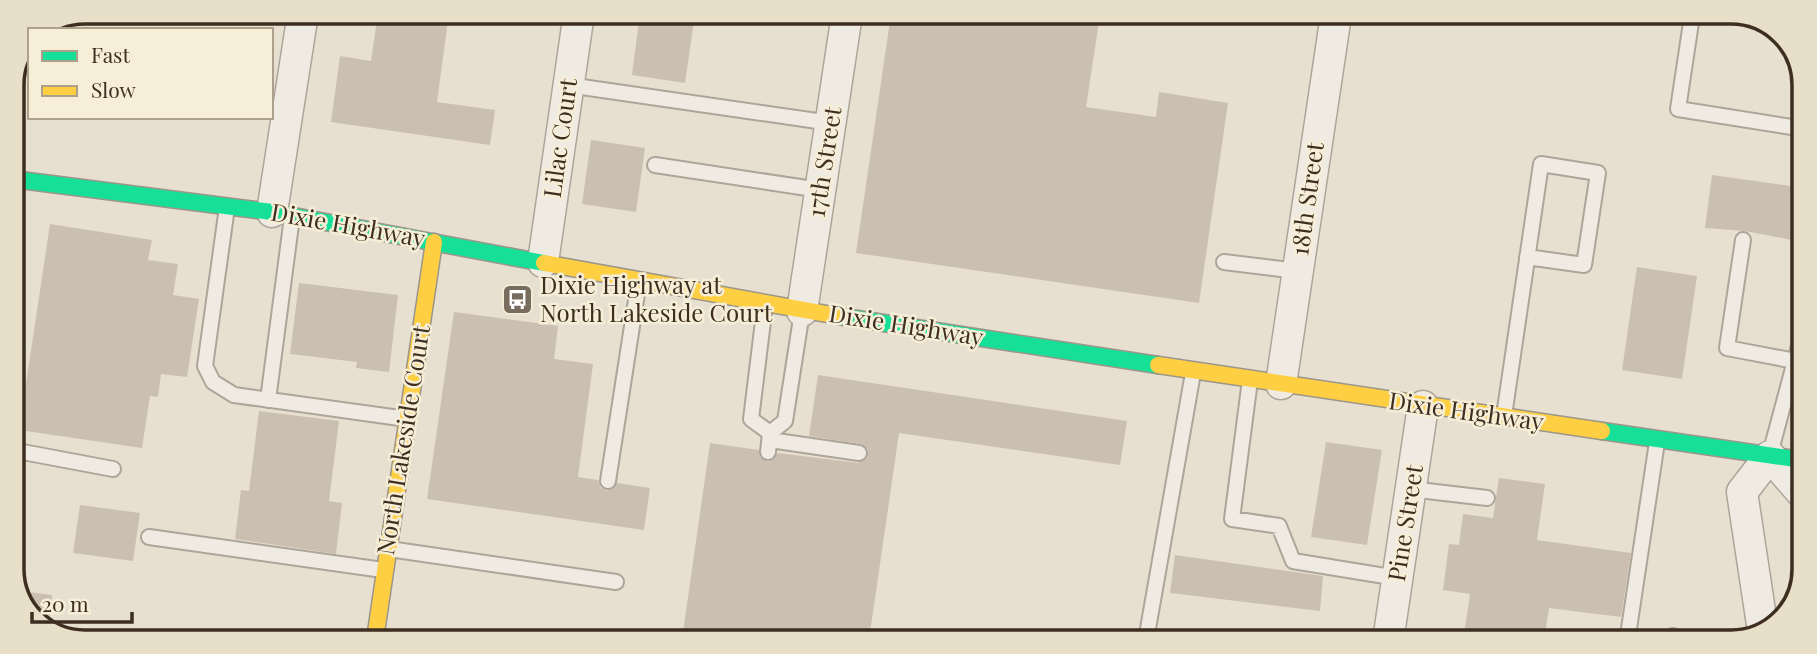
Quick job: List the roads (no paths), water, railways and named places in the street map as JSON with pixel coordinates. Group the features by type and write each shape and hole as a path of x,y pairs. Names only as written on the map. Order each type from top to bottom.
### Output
{"main road":[{"name":"Dixie Highway","path":"24,180 282,213 802,311 1423,406 1792,459"},
{"name":"North Lakeside Court","path":"375,630 434,242"}],"street":[{"path":"282,213 302,24"},
{"name":"Lilac Court","path":"543,262 577,24"},
{"name":"17th Street","path":"802,311 846,24"},
{"name":"18th Street","path":"1282,384 1335,24"},
{"name":"Pine Street","path":"1390,630 1423,406"},
{"path":"1762,621 1742,492 1770,456 1792,481"}],"lane":[{"path":"1691,24 1678,109 1792,127"},
{"path":"568,85 831,123"},
{"path":"1504,417 1527,257 1541,164 1598,173 1584,265 1527,257"},
{"path":"655,165 820,190"},
{"path":"227,205 205,366 214,383 233,395 408,419"},
{"path":"268,400 282,213"},
{"path":"1743,240 1727,348 1792,360"},
{"path":"1224,262 1297,271"},
{"path":"608,481 639,281"},
{"path":"765,303 751,419 769,442 859,453"},
{"path":"769,442 785,421 802,311"},
{"path":"1148,630 1193,370"},
{"path":"1770,456 1792,372"},
{"path":"1251,379 1232,519 1279,526 1293,561 1397,578"},
{"path":"1629,630 1658,439"},
{"path":"25,452 113,469"},
{"path":"1410,489 1487,498"},
{"path":"149,537 385,570"},
{"path":"388,549 616,582"}],"place":[{"name":"Dixie Highway at North Lakeside Court","path":"517,300"}]}
